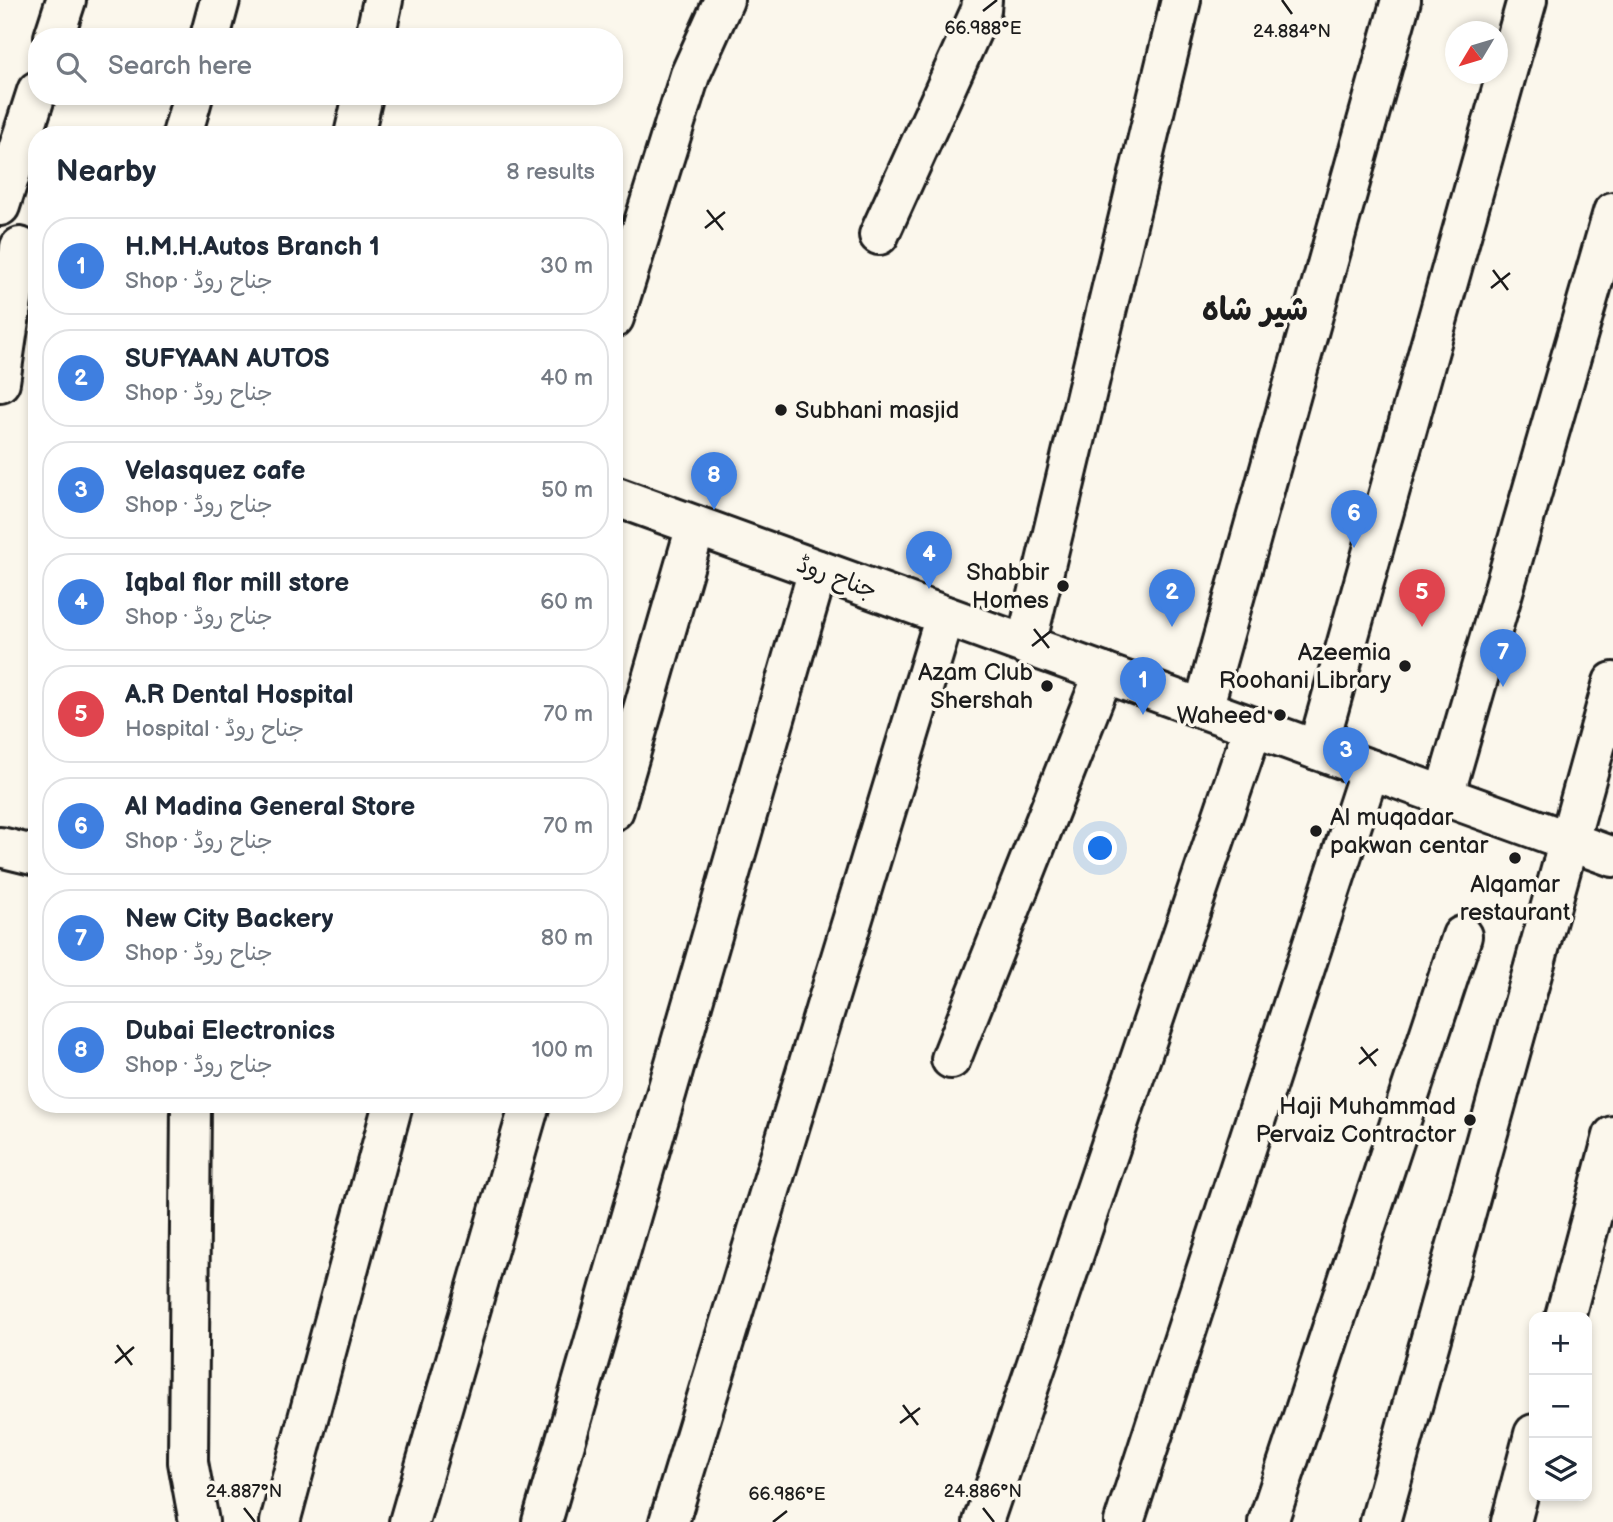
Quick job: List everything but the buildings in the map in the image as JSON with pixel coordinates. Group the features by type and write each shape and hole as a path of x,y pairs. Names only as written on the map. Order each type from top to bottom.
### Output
{"street":[{"path":"57,28 66,0"},
{"path":"212,28 220,0"},
{"path":"377,28 383,0"},
{"path":"623,288 690,75 724,0"},
{"path":"879,234 981,10 982,0"},
{"path":"1026,645 1181,0"},
{"path":"1203,709 1401,0"},
{"path":"1317,750 1527,0"},
{"path":"0,206 32,105"},
{"path":"185,126 191,105"},
{"path":"356,126 361,105"},
{"path":"1444,796 1613,212"},
{"path":"0,382 19,247"},
{"name":"جناح روڈ","path":"623,499 1613,857"},
{"path":"623,779 696,526"},
{"path":"542,1522 818,570"},
{"path":"669,1522 945,616"},
{"path":"951,1059 1104,673"},
{"path":"1380,1522 1613,682"},
{"path":"983,1522 1253,727"},
{"path":"1124,1522 1370,769"},
{"path":"0,847 28,854"},
{"path":"1268,1522 1462,936"},
{"path":"191,1113 188,1462 199,1522"},
{"path":"280,1522 391,1113"},
{"path":"409,1522 527,1113"},
{"path":"1566,1312 1613,1136"},
{"path":"1511,1522 1533,1438"}],"place":[{"name":"Subhani masjid","path":"781,410"},
{"name":"Dubai Electronics","path":"714,510"},
{"name":"Al Madina General Store","path":"1354,548"},
{"name":"Shabbir Homes","path":"1063,586"},
{"name":"Iqbal flor mill store","path":"929,589"},
{"name":"SUFYAAN AUTOS","path":"1172,627"},
{"name":"A.R Dental Hospital","path":"1422,627"},
{"name":"Azeemia Roohani Library","path":"1405,666"},
{"name":"Azam Club Shershah","path":"1047,686"},
{"name":"New City Backery","path":"1503,687"},
{"name":"H.M.H.Autos Branch 1","path":"1143,715"},
{"name":"Waheed","path":"1280,715"},
{"name":"Velasquez cafe","path":"1346,785"},
{"name":"Al muqadar pakwan centar","path":"1316,831"},
{"name":"Alqamar restaurant","path":"1515,858"},
{"name":"Haji Muhammad Pervaiz Contractor","path":"1470,1120"}],"district":[{"name":"شیر شاہ","path":"1255,309"}]}
